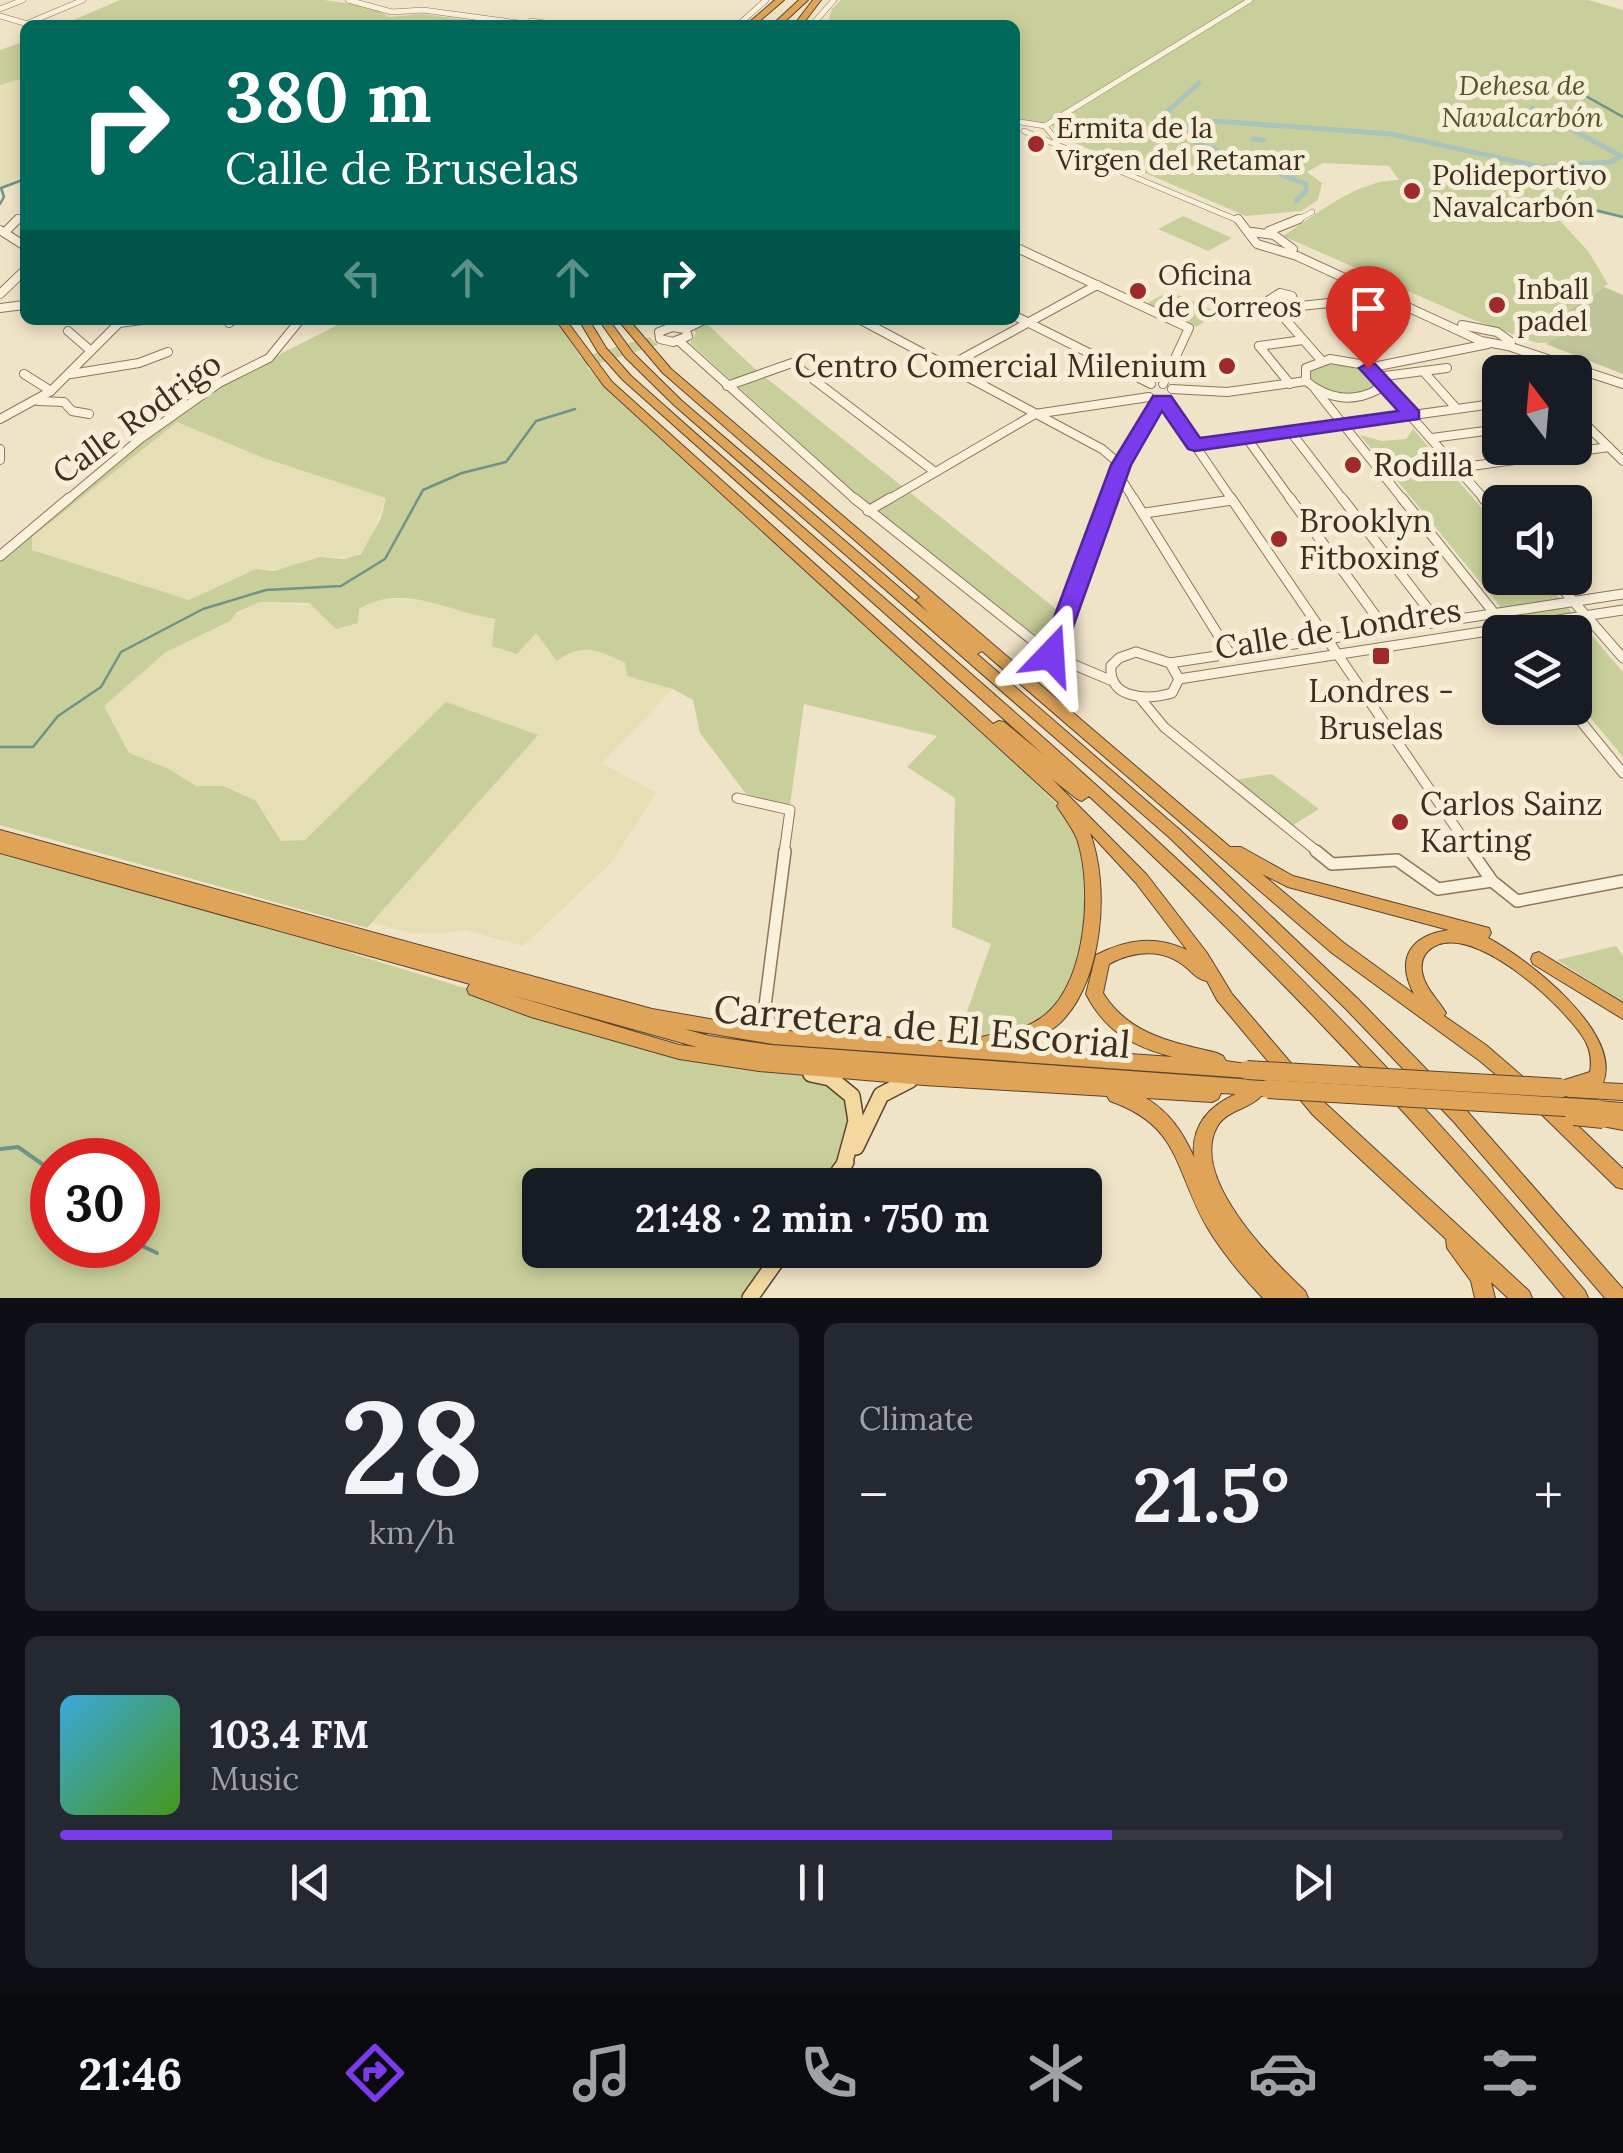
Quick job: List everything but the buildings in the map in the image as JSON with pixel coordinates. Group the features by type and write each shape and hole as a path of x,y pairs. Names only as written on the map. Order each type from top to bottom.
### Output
{"highway":[{"path":"756,20 780,0"},
{"path":"766,20 788,0"},
{"path":"782,20 804,0"},
{"path":"792,20 815,0"},
{"path":"566,325 588,361 1065,796 1122,857 1201,958 1227,1000"},
{"path":"587,325 606,355 1206,896 1432,1126 1578,1298"},
{"path":"607,325 624,350 692,416 1156,817"},
{"path":"628,325 640,342 818,502 1339,992 1540,1204 1618,1298"},
{"path":"818,502 1338,948 1485,1055"},
{"path":"900,648 1085,798 1293,985"},
{"path":"1116,756 1243,858 1288,881 1484,933 1561,971 1616,1019"},
{"path":"842,1040 997,1042 1032,1033 1056,1018 1073,997 1084,971 1092,932 1092,862 1085,838 1070,812 1039,774"},
{"name":"Carretera de El Escorial","path":"0,836 652,1016 773,1037 1623,1092"},
{"name":"Carretera de El Escorial","path":"0,847 710,1044 1266,1093"},
{"path":"308,935 357,956 679,1052 759,1064 1071,1088 1329,1093 1459,1101 1601,1114 1623,1122"},
{"path":"1616,1019 1528,962 1493,945 1466,937 1427,943 1413,955 1411,971 1417,988 1434,1010 1623,1181"},
{"path":"1247,1070 1155,1044 1118,1028 1104,1015 1094,994 1102,960 1119,950 1154,945 1187,958 1319,1110 1453,1241 1480,1277 1485,1298"},
{"path":"1561,1088 1600,1076 1612,1064 1617,1047"},
{"path":"1071,1088 1121,1096 1146,1105 1160,1116 1172,1129 1212,1218 1239,1257 1277,1298"},
{"path":"1266,1093 1221,1109 1208,1122 1202,1141 1203,1161 1222,1209 1249,1247 1298,1298"},
{"path":"1601,1114 1623,1110"},
{"path":"1416,1202 1436,1216 1522,1298"}],"main road":[{"path":"679,1052 726,1064 821,1076 839,1083 858,1112 858,1129 844,1166"},
{"path":"844,1166 866,1133 881,1095 901,1082 924,1077"},
{"path":"750,1298 771,1268"}],"street":[{"path":"0,13 23,0"},
{"path":"38,20 83,0"},
{"path":"348,0 392,12 417,5 523,20"},
{"path":"372,0 388,1"},
{"path":"744,20 766,0"},
{"path":"810,20 830,0"},
{"path":"1039,135 1250,0"},
{"path":"381,6 388,1"},
{"path":"417,5 504,20"},
{"path":"1020,125 1232,215 1252,232 1281,237 1478,335 1497,332 1498,342"},
{"path":"1020,133 1046,129 1236,213 1263,232"},
{"path":"1274,249 1281,237 1312,212"},
{"path":"1252,232 1252,241 1478,335 1623,382"},
{"path":"868,512 1035,414 1173,396 1168,387 1190,328 1020,249"},
{"path":"0,294 20,275"},
{"path":"947,366 1097,285"},
{"path":"1321,360 1268,300 1274,294 1326,305"},
{"path":"1283,318 1296,302 1292,296"},
{"path":"1272,304 1326,305 1386,296"},
{"path":"1020,322 1148,386 1227,392 1306,381"},
{"path":"0,419 51,391 117,325"},
{"name":"Calle Rodrigo","path":"0,556 140,439 219,384 269,358 296,325"},
{"path":"664,325 660,338 678,342 868,512 1051,655 1110,680 1122,692 1141,699 1164,727 1332,864 1397,860 1438,889 1492,880"},
{"path":"669,325 685,329 693,325"},
{"path":"871,325 1102,450 1119,469 1230,654"},
{"path":"678,342 688,336 685,329"},
{"path":"68,331 92,350"},
{"path":"1470,348 1478,335"},
{"path":"1290,384 1259,346 1303,340"},
{"path":"1368,368 1498,342"},
{"path":"68,374 139,363 168,352"},
{"path":"1482,496 1368,368 1350,361 1321,360 1306,368 1306,381 1494,614"},
{"path":"727,386 792,363 935,472"},
{"path":"1378,378 1447,368"},
{"path":"1423,371 1457,409"},
{"path":"24,374 51,391"},
{"path":"1315,389 1334,397 1364,397 1377,390 1378,378"},
{"path":"1148,386 1195,445 1492,880 1517,902 1623,881"},
{"path":"1051,655 1119,469 1158,399"},
{"path":"38,401 64,402 72,411 89,414"},
{"path":"1195,445 1482,406"},
{"path":"1290,431 1438,622"},
{"path":"1432,438 1482,431"},
{"path":"1592,432 1623,461"},
{"path":"1246,437 1386,630"},
{"path":"1457,468 1609,448"},
{"path":"0,449 0,460"},
{"path":"1145,513 1232,500"},
{"name":"Calle de Londres","path":"1170,664 1623,594"},
{"path":"1568,595 1585,615"},
{"name":"Calle de Londres","path":"1592,615 1623,610"},
{"path":"1592,623 1623,658"},
{"name":"Calle de Londres","path":"1179,680 1482,634"},
{"path":"1110,680 1110,666 1115,659 1136,652 1161,657 1179,680 1172,693 1141,699"},
{"path":"1091,671 1110,666"},
{"path":"1584,725 1623,772"},
{"path":"737,798 790,810 766,1006 773,1037"}],"shaded area":[{"path":"20,79 20,178 0,188 0,85"},
{"path":"177,422 264,458 386,497 368,547 353,557 320,557 284,569 256,569 189,600 32,550 32,536"},
{"path":"376,598 434,601 536,633 571,649 598,649 625,663 627,676 673,689 602,763 656,793 611,863 523,946 465,930 411,933 372,923 537,735 446,702 305,840 280,841 269,818 223,786 196,786 169,769 129,753 103,705 166,652 260,602 359,609"}],"green space":[{"path":"120,0 324,0 372,7 389,17 422,14 467,20 74,20"},
{"name":"Dehesa de Navalcarbón","path":"841,0 1588,0 1623,10 1623,218 1579,210 1552,212 1588,251 1608,284 1564,313 1580,326 1555,342 1537,343 1474,320 1283,236 1353,192 1399,180 1389,166 1323,163 1307,172 1322,183 1318,200 1301,211 1246,216 1061,137 1051,125 1020,120 1020,20 829,20"},
{"path":"20,43 20,79 0,85 0,50"},
{"path":"1183,216 1232,238 1208,251 1158,229"},
{"path":"1604,287 1623,295 1623,374 1592,362 1592,355 1574,355 1546,344 1579,327 1577,320 1563,314"},
{"path":"1169,291 1219,313 1196,327 1146,304"},
{"path":"337,325 560,325 581,358 649,337 658,345 587,367 614,397 1055,802 1088,848 1092,932 1073,997 1008,1040 952,1038 960,1031 991,944 952,927 955,798 907,767 937,736 804,704 790,805 746,794 700,733 693,700 673,689 627,676 625,663 598,652 574,651 557,661 536,633 517,654 492,646 495,619 409,598 375,601 359,609 358,623 336,629 309,603 260,602 166,652 104,706 129,753 169,769 196,786 223,786 256,801 281,841 305,840 446,702 538,735 367,928 0,825 0,558 129,451 222,384","holes":["177,422 264,458 386,498 381,518 361,554 344,559 320,557 274,571 256,569 189,600 32,550 32,537"]},
{"path":"689,325 708,325 754,368 1061,613 1043,641 877,513 690,343 696,333"},
{"path":"1329,361 1358,366 1375,380 1374,388 1340,394 1308,379 1309,370"},
{"path":"1413,429 1482,508 1482,584 1360,435 1382,441 1406,439"},
{"path":"1491,595 1557,595 1574,615 1507,615"},
{"path":"1592,636 1623,672 1623,757 1592,720"},
{"path":"1272,774 1319,809 1292,826 1234,780"},
{"path":"0,847 308,935 357,955 644,1043 821,1075 858,1112 837,1168 522,1168 522,1268 771,1268 750,1298 0,1298"},
{"path":"1616,946 1623,956 1623,1002 1557,960"}],"waterway":[{"path":"1158,120 1199,83"},
{"path":"1540,91 1584,95 1623,117"},
{"path":"1296,201 1306,191 1306,184 1195,142 1186,135 1190,126 1215,121 1391,134 1541,167 1611,162 1621,156 1532,108"},
{"path":"1253,139 1264,140"},
{"path":"0,204 4,197 1,188 20,181"},
{"path":"1547,198 1623,217"},
{"path":"0,747 33,747 58,716 101,687 121,652 203,609 266,590 341,586 385,559 423,490 462,473 506,462 536,421 575,409"},
{"path":"0,1149 18,1147 30,1155"}],"place":[{"name":"Ermita de la Virgen del Retamar","path":"1036,144"},
{"name":"Polideportivo Navalcarbón","path":"1412,191"},
{"name":"Oficina de Correos","path":"1138,291"},
{"name":"Inball padel","path":"1497,305"},
{"name":"Centro Comercial Milenium","path":"1227,366"},
{"name":"Rodilla","path":"1353,465"},
{"name":"Brooklyn Fitboxing","path":"1279,539"},
{"name":"Londres - Bruselas","path":"1381,656"},
{"name":"Carlos Sainz Karting","path":"1400,822"}],"route":[{"path":"1051,655 1121,465 1159,400 1164,400 1195,445 1412,415 1368,368"}]}
